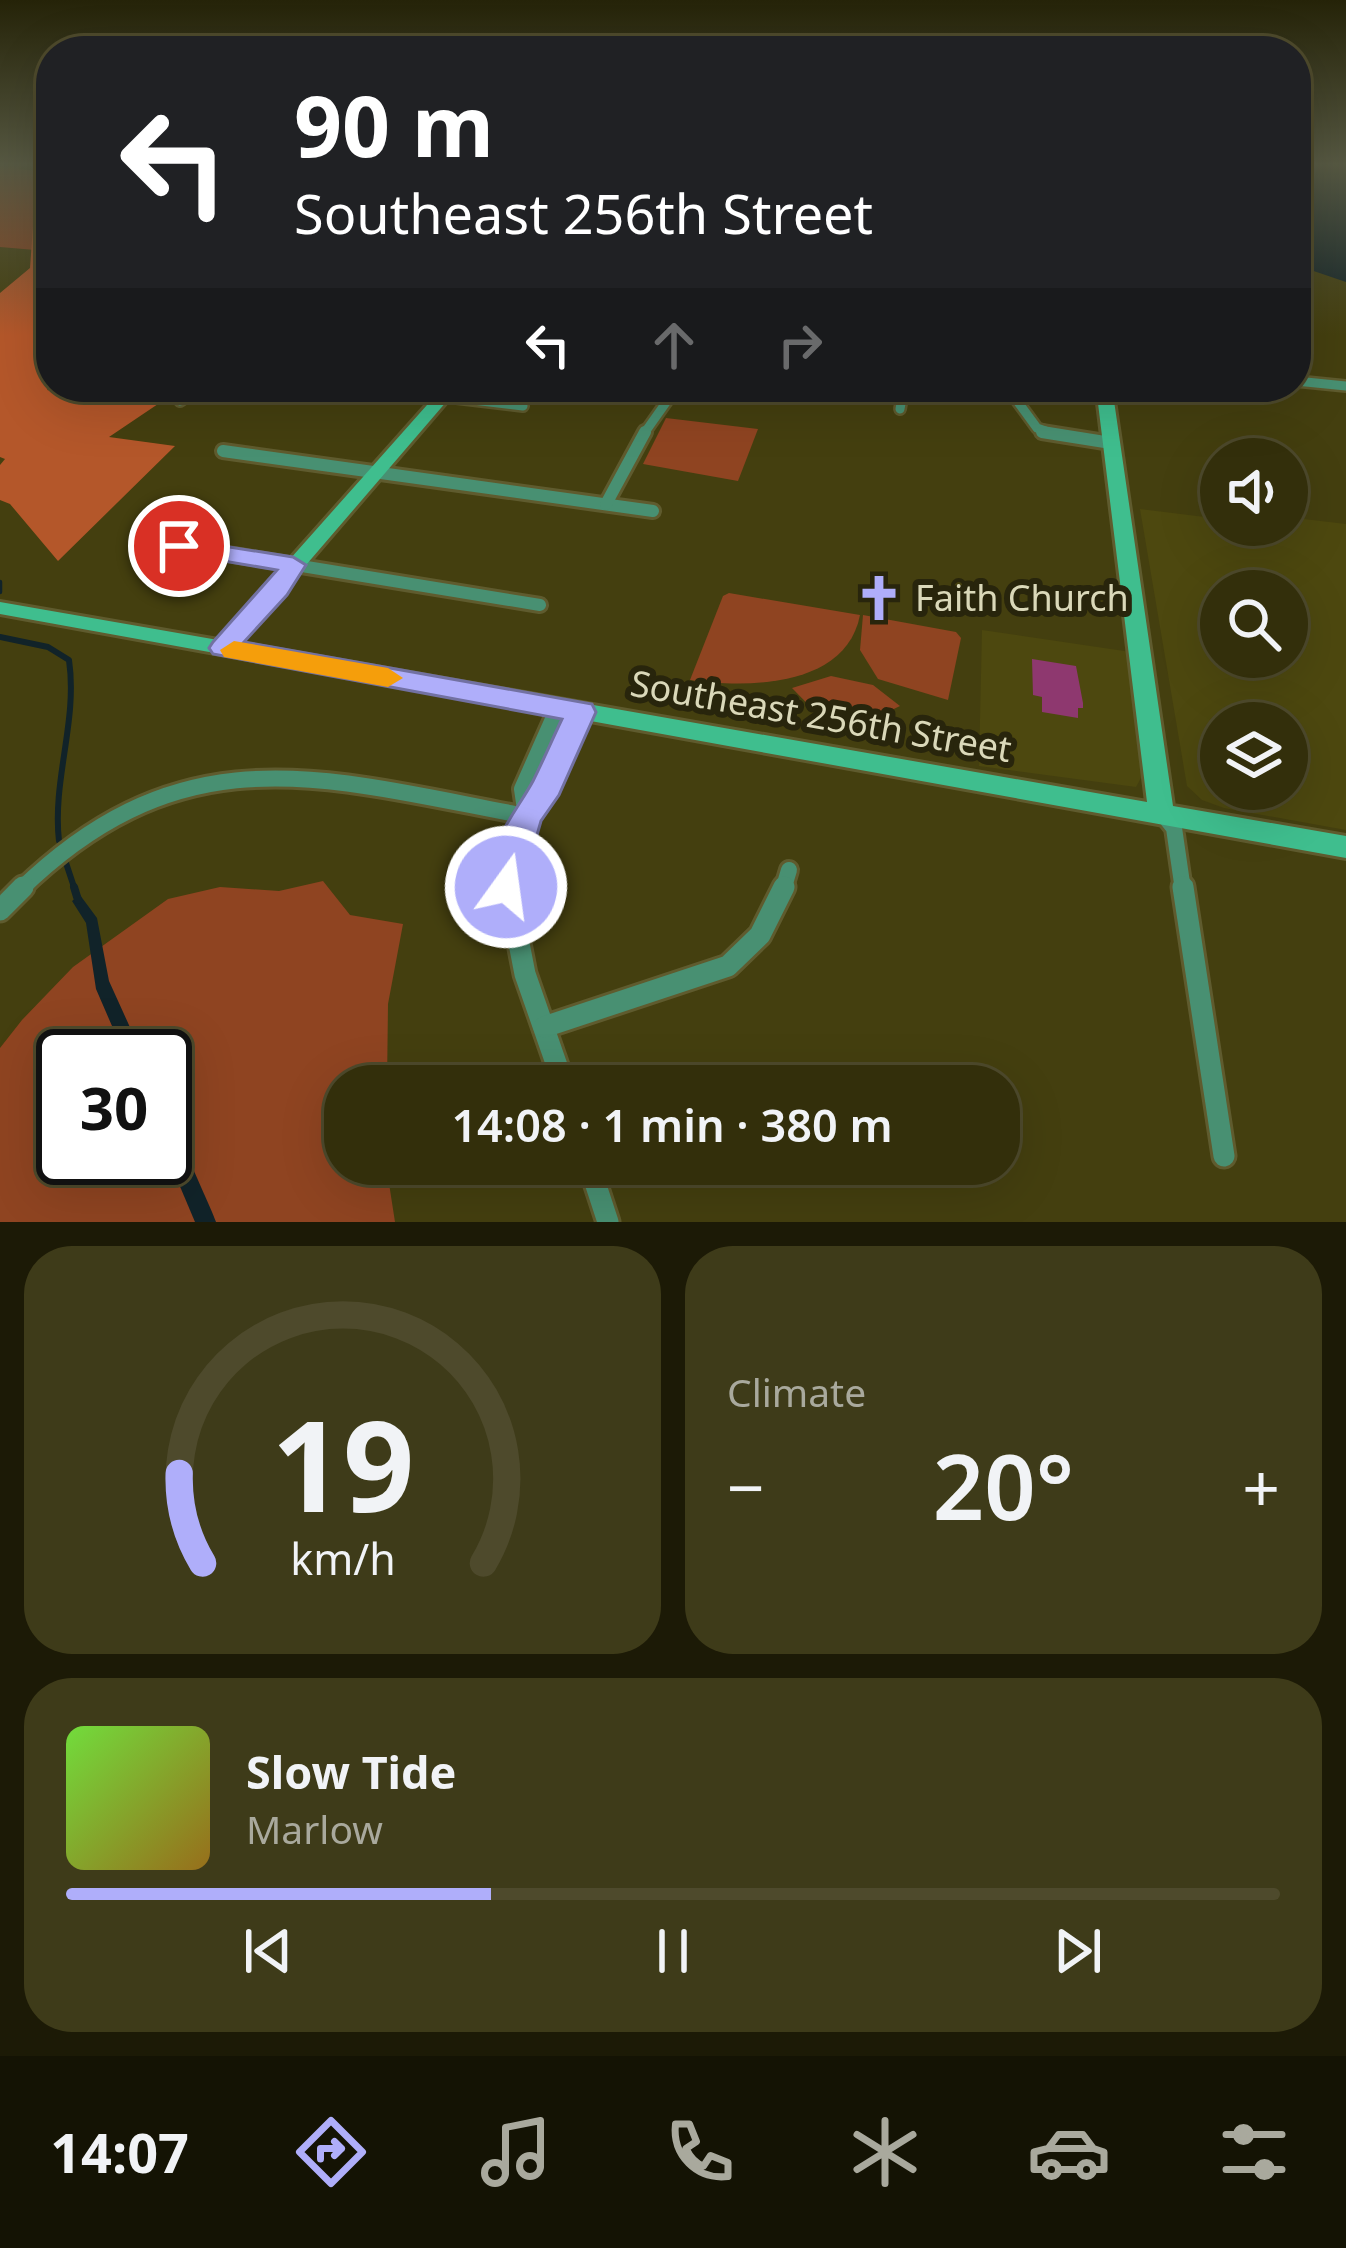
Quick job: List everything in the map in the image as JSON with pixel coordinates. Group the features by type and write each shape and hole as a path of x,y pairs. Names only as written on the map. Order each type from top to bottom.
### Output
{"street":[{"path":"1311,382 1346,386"},
{"path":"223,648 438,402"},
{"path":"501,402 523,406"},
{"path":"606,504 664,402"},
{"path":"900,409 901,402"},
{"path":"1018,402 1034,428 1043,433 1111,443"},
{"path":"1106,402 1161,812 1174,828 1224,1156"},
{"path":"224,451 653,511"},
{"path":"179,546 540,605"},
{"name":"Southeast 256th Street","path":"0,608 1346,848"},
{"path":"556,1065 511,927 506,887 510,859 526,816 543,795 570,710"},
{"path":"0,910 107,819 146,800 228,778 315,779 526,816"},
{"path":"544,1027 728,966 750,950 767,927 789,870"},
{"path":"596,1185 608,1222"}],"shaded area":[{"path":"0,221 36,221 35,250 0,247"},
{"path":"36,221 36,402 158,404 109,437 175,446 58,561 10,504 0,500 0,465 5,459 0,457 0,293 30,268"},
{"path":"666,418 758,429 738,481 643,464"},
{"path":"1140,509 1200,516 1200,546 1308,546 1308,519 1346,524 1346,830 1235,810 1308,810 1308,702 1200,702 1200,798 1187,786"},
{"path":"729,593 860,615 851,639 815,670 765,682 690,680 723,596"},
{"path":"863,615 956,632 961,638 948,700 878,679 860,650"},
{"path":"982,630 1131,652 1142,776 1136,787 979,766"},
{"path":"831,676 873,685 900,706 842,734 835,732 792,688"},
{"path":"323,881 350,915 403,924 388,1004 387,1065 324,1065 324,1185 389,1185 395,1222 0,1222 0,1048 73,967 168,899 220,887 279,891"}],"water":[{"path":"1311,221 1346,221 1346,282 1311,270"},
{"path":"80,895 97,918 109,981 131,1029 113,1029 96,989 86,923 72,901"},
{"path":"192,1167 216,1222 195,1222 179,1185 192,1185"}],"building":[{"path":"1032,659 1076,666 1083,703 1078,718 1042,712 1042,697 1033,695"}],"waterway":[{"path":"0,582 0,592"},
{"path":"0,637 48,647 69,660 59,841"},
{"path":"66,863 74,887"},
{"path":"74,887 78,900"}],"slow traffic":[{"path":"234,650 388,678"}],"place":[{"name":"Faith Church","path":"879,598"}],"route":[{"path":"179,546 293,565 278,589 223,648 581,712 543,795 526,816 510,859 506,887"}]}
